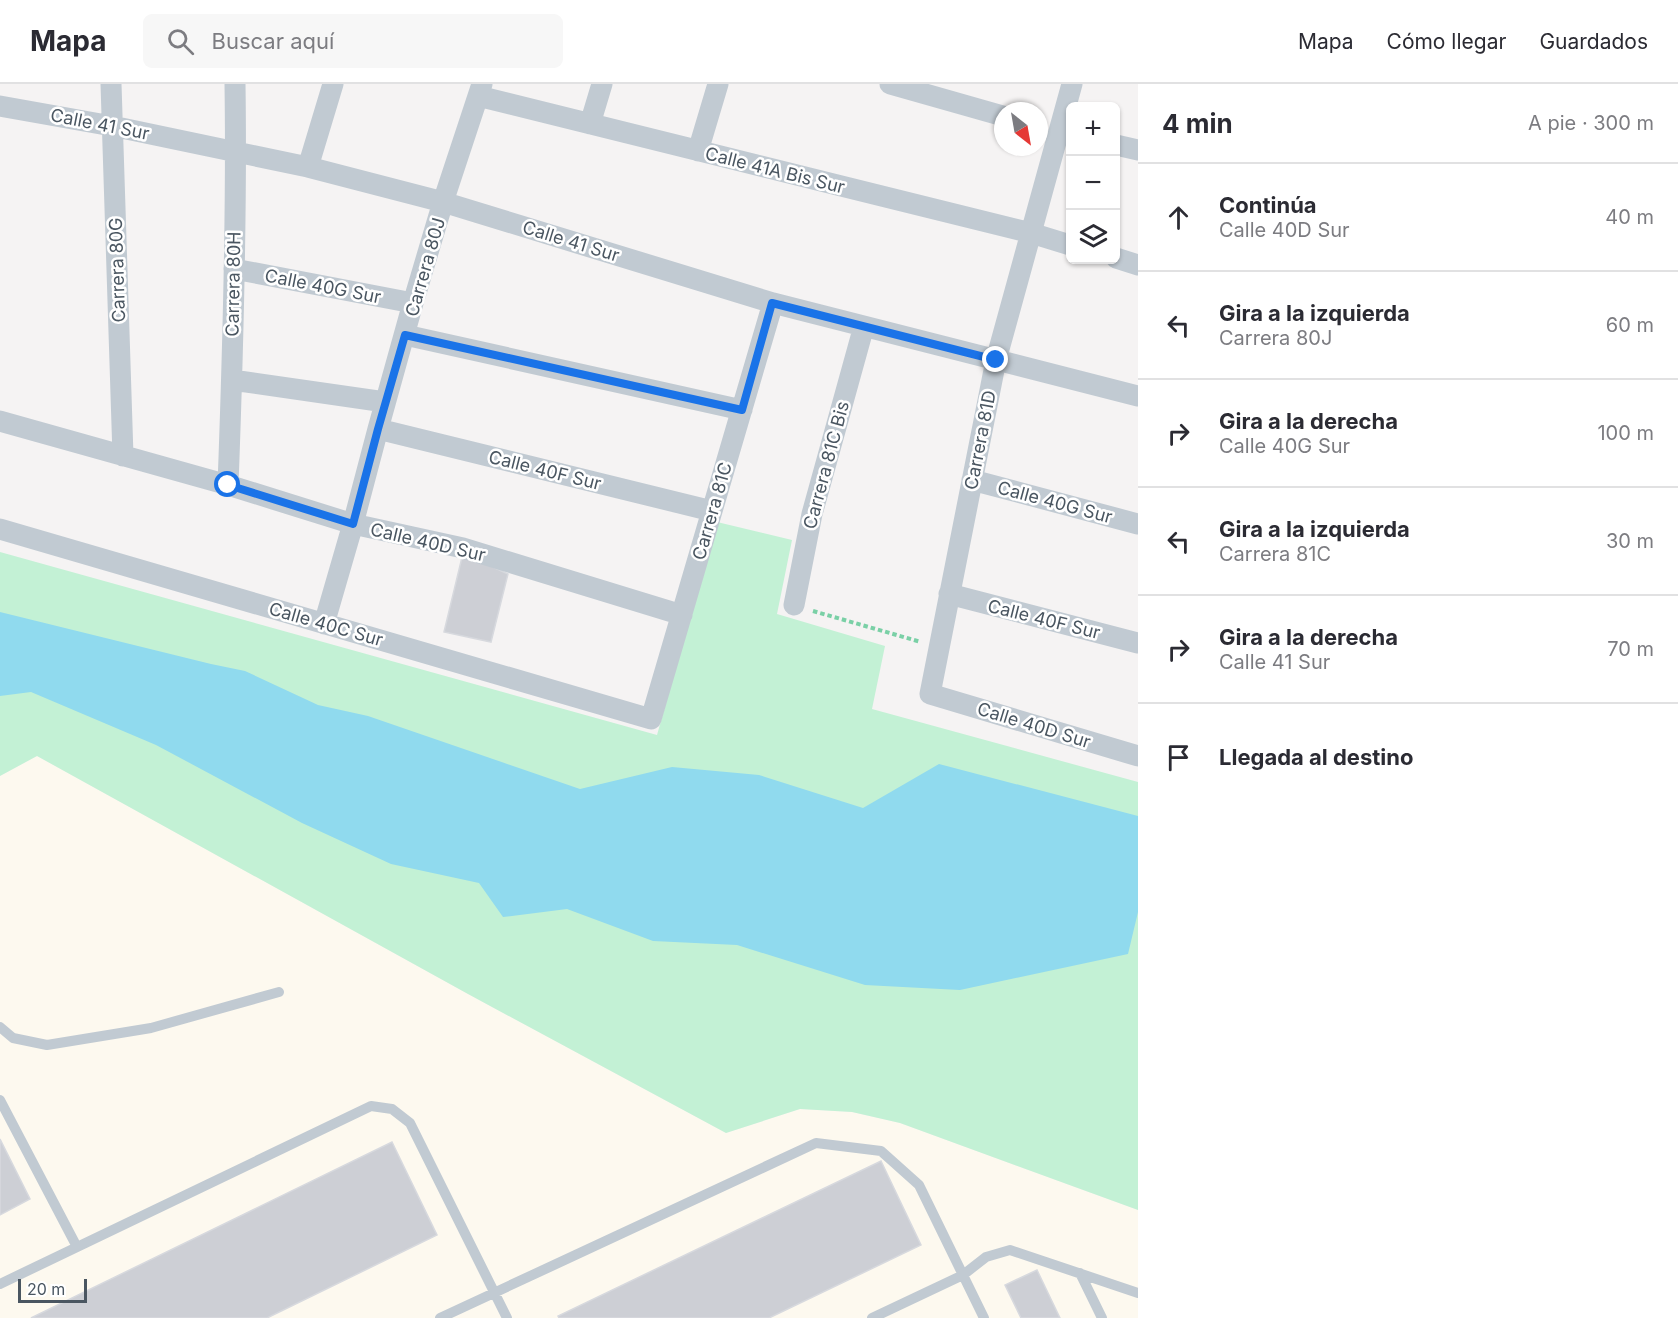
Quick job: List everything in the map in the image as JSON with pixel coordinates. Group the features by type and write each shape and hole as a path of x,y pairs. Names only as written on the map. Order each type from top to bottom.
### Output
{"street":[{"name":"Carrera 80G","path":"111,84 123,456"},
{"name":"Carrera 80H","path":"228,485 232,380 236,84"},
{"path":"308,167 333,84"},
{"path":"590,124 602,84"},
{"path":"698,151 718,84"},
{"path":"890,84 994,113"},
{"name":"Carrera 81D","path":"930,694 996,360 1056,131 1072,84"},
{"name":"Calle 41A Bis Sur","path":"480,90 590,124 1066,244"},
{"name":"Carrera 80J","path":"324,624 413,303 480,90"},
{"name":"Calle 41 Sur","path":"0,106 112,126 308,167 443,202 772,303 1138,396"},
{"path":"1120,146 1138,150"},
{"path":"1120,259 1138,265"},
{"name":"Calle 40G Sur","path":"234,269 413,303"},
{"name":"Carrera 81C","path":"651,719 772,303"},
{"name":"Carrera 81C Bis","path":"794,605 812,514 864,326"},
{"path":"405,335 742,410"},
{"path":"232,380 385,402"},
{"name":"Calle 40D Sur","path":"0,421 228,485 353,524 463,548 682,615"},
{"name":"Calle 40F Sur","path":"378,429 712,511"},
{"name":"Calle 40G Sur","path":"972,480 1138,524"},
{"name":"Calle 40C Sur","path":"0,529 651,719"},
{"name":"Calle 40F Sur","path":"949,594 1138,643"},
{"name":"Calle 40D Sur","path":"930,694 1138,756"}],"lane":[{"path":"0,1027 13,1038 47,1045 151,1028 279,992"},
{"path":"0,1101 77,1247"},
{"path":"0,1284 372,1106 392,1109 410,1123 507,1318"},
{"path":"440,1318 816,1143 881,1151 919,1185 984,1318"},
{"path":"872,1318 963,1275 986,1257 1010,1250 1138,1293"},
{"path":"1080,1273 1102,1318"}],"path":[{"path":"794,605 939,648"}],"shaded area":[{"path":"37,756 468,994 726,1133 800,1109 852,1112 900,1123 1138,1210 1138,1318 0,1318 0,776"}],"green space":[{"path":"717,522 792,540 777,614 885,646 872,709 1138,782 1138,1210 900,1123 852,1112 800,1109 726,1133 468,994 37,756 0,776 0,552 657,735"}],"water":[{"path":"0,612 245,671 318,705 368,716 580,789 672,767 759,775 863,808 939,764 1138,816 1138,912 1128,954 960,990 865,985 737,945 653,941 567,909 503,917 479,883 391,864 302,823 156,745 31,692 0,696"}],"building":[{"path":"463,553 508,574 491,642 444,632"},
{"path":"0,1139 30,1199 0,1215"},
{"path":"392,1142 437,1235 267,1318 31,1318"},
{"path":"881,1161 921,1245 769,1318 559,1318 558,1316"},
{"path":"1037,1270 1060,1318 1021,1318 1005,1285"}],"route":[{"path":"228,485 353,524 405,335 742,410 772,303 996,360"}]}
